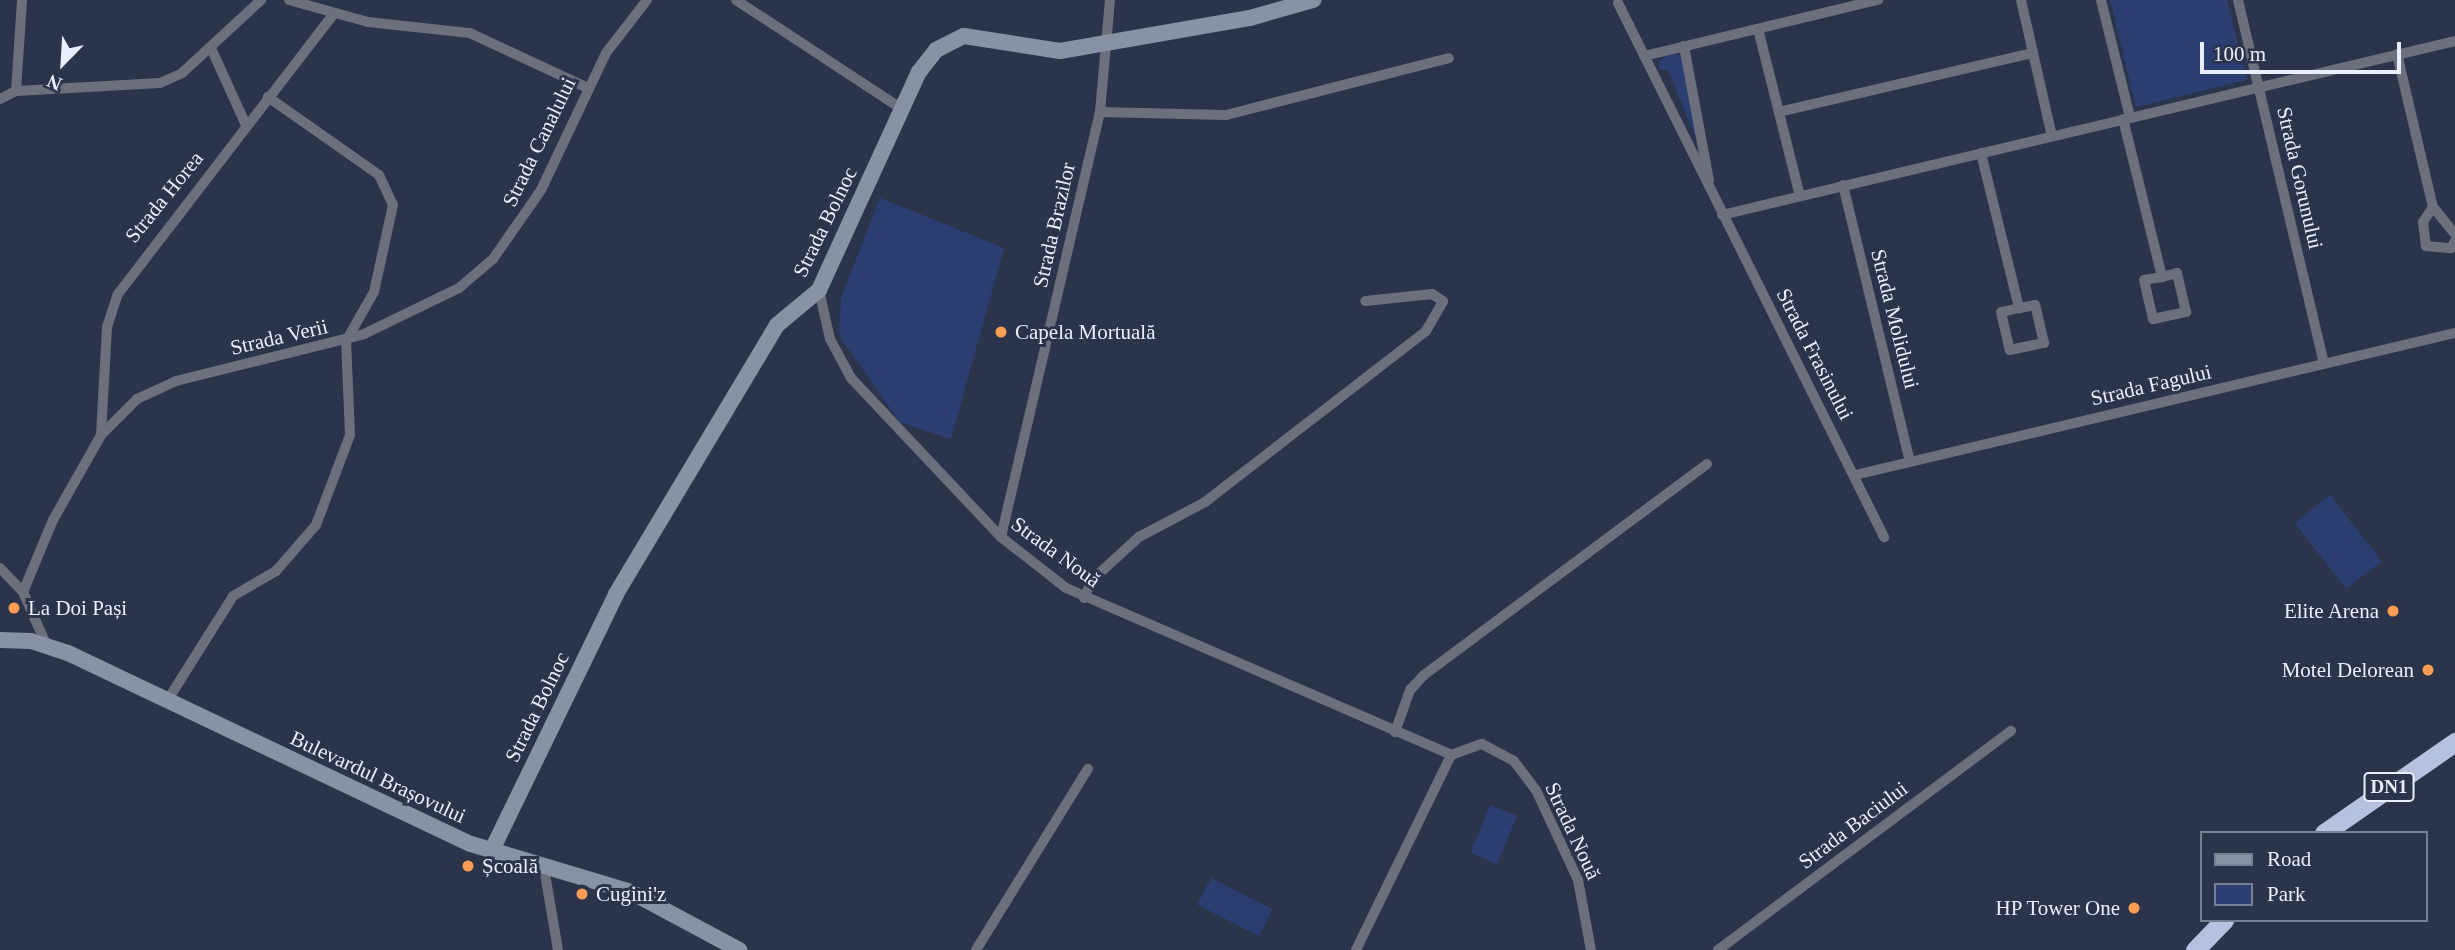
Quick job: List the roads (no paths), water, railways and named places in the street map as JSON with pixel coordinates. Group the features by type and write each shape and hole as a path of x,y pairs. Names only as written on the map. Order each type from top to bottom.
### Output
{"highway":[{"name":"DN1","path":"2327,831 2455,742"},
{"path":"2195,950 2222,922"}],"street":[{"path":"16,91 22,0"},
{"path":"0,99 16,91 160,83 211,48 261,0"},
{"path":"289,0 309,3 333,15 470,33 586,87"},
{"name":"Strada Canalului","path":"346,341 438,300 493,259 541,190 586,87 647,0"},
{"path":"725,0 737,2 902,109"},
{"name":"Strada Brazilor","path":"1001,537 1100,112 1110,0"},
{"name":"Strada Bolnoc","path":"491,852 660,515 776,325 819,290 902,109 936,50 964,36 1038,50 1107,44 1313,0"},
{"path":"1644,56 1878,0"},
{"path":"2021,0 2052,136"},
{"path":"2101,0 2162,277"},
{"name":"Strada Gorunului","path":"2238,0 2325,365"},
{"name":"Strada Frasinului","path":"1618,3 1709,190 1856,475 1884,537"},
{"name":"Strada Horea","path":"101,435 107,327 118,293 333,15"},
{"path":"1758,29 1800,196"},
{"path":"1722,215 2455,41"},
{"name":"Strada Frasinului","path":"1684,46 1709,190"},
{"path":"211,48 246,125"},
{"path":"1779,112 2033,53"},
{"path":"2397,54 2433,207 2455,234"},
{"path":"1100,112 1226,115 1449,58"},
{"name":"Strada Verii","path":"23,592 52,520 101,435 137,400 176,381 346,341 374,292 390,193 379,175 268,97"},
{"path":"1981,153 2019,308"},
{"name":"Strada Molidului","path":"1843,185 1909,461"},
{"path":"2433,207 2423,222 2426,246 2451,248 2455,241"},
{"path":"2177,274 2186,312 2153,320 2144,281 2162,277 2177,274"},
{"name":"Strada Nouă","path":"819,290 830,340 851,378 1001,537 1084,598 1451,755 1468,744 1498,749 1536,790 1578,880 1591,950"},
{"path":"1084,598 1092,580 1139,537 1205,502 1426,331 1443,302 1432,294 1365,301"},
{"path":"2035,305 2044,343 2010,350 2001,312 2019,308 2035,305"},
{"name":"Strada Fagului","path":"1856,475 2455,333"},
{"path":"167,701 233,596 276,571 316,525 350,435 346,341"},
{"path":"1395,732 1410,690 1424,675 1707,464"},
{"path":"0,568 23,592 46,644"},
{"name":"Bulevardul Brașovului","path":"0,640 46,644 491,852 631,892 739,950"},
{"name":"Strada Baciului","path":"1718,950 2011,731"},
{"path":"1356,950 1451,755"},
{"path":"976,950 1088,769"},
{"path":"544,868 558,950"}],"place":[{"name":"Capela Mortuală","path":"1001,332"},
{"name":"La Doi Pași","path":"14,608"},
{"name":"Elite Arena","path":"2393,611"},
{"name":"Motel Delorean","path":"2428,670"},
{"name":"Școală","path":"468,866"},
{"name":"Cugini'z","path":"582,894"},
{"name":"HP Tower One","path":"2134,908"}]}
